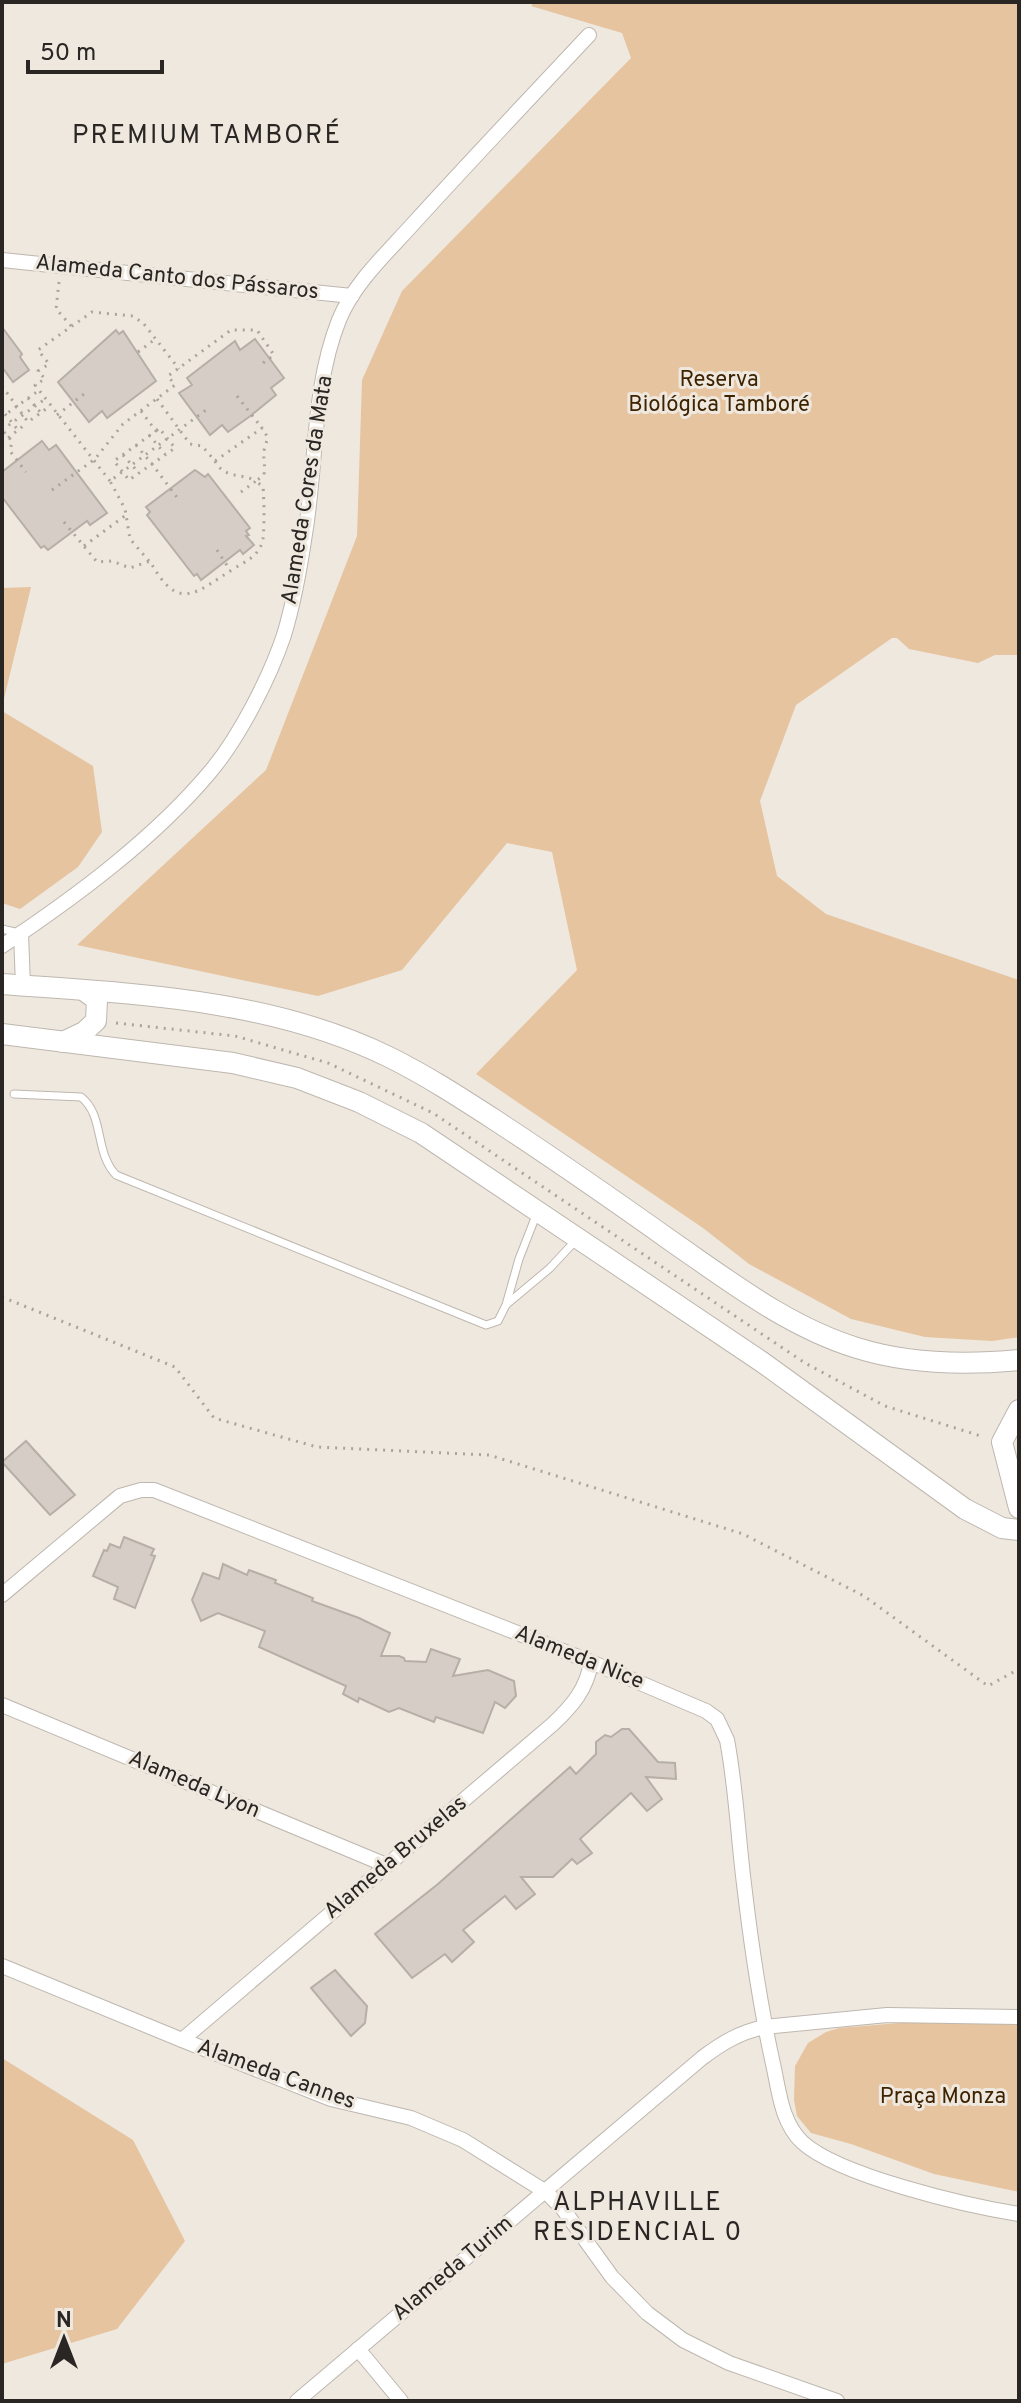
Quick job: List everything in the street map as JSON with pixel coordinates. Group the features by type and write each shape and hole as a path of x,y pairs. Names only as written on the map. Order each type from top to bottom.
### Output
{"main road":[{"path":"12,985 231,1005 314,1026 349,1039 432,1080 574,1172 737,1287 787,1318 856,1348 890,1356 988,1363 1019,1360"},
{"path":"63,1042 84,1032 96,1021 97,1000 86,992"},
{"path":"2,1034 233,1063 327,1088 421,1133 762,1362 965,1509 1013,1532"},
{"path":"1019,1410 1002,1442 1019,1508"}],"street":[{"name":"Alameda Cores da Mata","path":"2,946 160,825 212,770 248,714 284,636 306,531 321,393 340,318 377,263 455,175 589,35"},
{"name":"Alameda Canto dos Pássaros","path":"2,260 352,296"},
{"path":"12,985 21,933"},
{"name":"Alameda Nice","path":"2,1595 120,1496 147,1490 176,1498 591,1662 706,1711 717,1719 723,1729 730,1753 744,1887 764,2027"},
{"name":"Alameda Bruxelas","path":"182,2040 569,1709 585,1686 591,1662"},
{"name":"Alameda Lyon","path":"2,1705 386,1865"},
{"name":"Alameda Cannes","path":"2,1966 331,2099 388,2111 438,2128 546,2192 563,2209 612,2277 647,2313 683,2340 729,2363 837,2401"},
{"path":"1019,2017 887,2015 764,2027 783,2110 791,2129 803,2143 865,2174 971,2206 1019,2214"},
{"name":"Alameda Turim","path":"297,2401 702,2058 746,2031 764,2027"},
{"path":"358,2349 401,2401"}],"lane":[{"path":"2,929 21,933"},
{"path":"14,1094 81,1097 89,1104 107,1165 116,1175 486,1325 498,1321 506,1305 537,1213"},
{"path":"506,1305 550,1268 577,1239"}],"path":[{"path":"61,267 56,309 72,327"},
{"path":"157,399 190,444 202,446 225,473 256,481 263,487 264,541 255,556 204,590 191,595 163,582 150,561 130,539 127,515 110,481 35,385 45,379 38,371 49,364 38,350 92,312 133,316 179,369"},
{"path":"52,490 105,450 123,424 175,385 168,376 231,330 257,330 274,355 259,366"},
{"path":"138,352 156,339"},
{"path":"2,386 28,422"},
{"path":"18,430 4,416 39,390"},
{"path":"57,415 84,394"},
{"path":"237,396 268,438 262,453 264,475 241,492"},
{"path":"28,398 41,413"},
{"path":"26,472 10,451 12,441 2,431 45,399"},
{"path":"2,443 50,406"},
{"path":"110,481 206,410"},
{"path":"141,411 156,431"},
{"path":"159,428 175,448 129,480 114,461 156,431 159,428"},
{"path":"215,461 262,428"},
{"path":"149,435 166,455"},
{"path":"136,445 179,500"},
{"path":"123,455 139,473"},
{"path":"84,546 127,515"},
{"path":"64,522 97,562 112,561 130,568 150,561"},
{"path":"217,550 231,570"},
{"path":"2,1297 175,1367 214,1418 317,1447 489,1455 743,1534 864,1596 988,1686 1019,1669"}],"green space":[{"name":"Reserva Biológica Tamboré","path":"534,2 1019,2 1019,655 995,655 978,663 909,649 897,638 892,638 796,705 760,801 777,876 826,914 1019,980 1019,1337 992,1341 925,1337 851,1319 749,1264 703,1228 476,1074 577,970 552,852 507,843 402,970 318,996 77,945 266,770 357,536 362,380 402,291 631,58 622,33 531,6"},
{"path":"31,587 2,707 2,588"},
{"path":"2,711 93,766 102,832 78,867 20,909 2,903"},
{"name":"Praça Monza","path":"924,2021 1019,2024 1019,2192 934,2174 811,2133 797,2116 795,2066 808,2043 839,2028"},
{"path":"2,2058 133,2140 185,2241 117,2329 2,2364"}],"building":[{"path":"2,327 22,354 20,357 29,370 13,382 2,367"},
{"path":"116,330 119,334 123,331 156,381 107,418 102,411 89,422 58,382"},
{"path":"255,339 284,378 271,388 276,395 249,417 228,432 222,425 210,435 179,393 192,385 187,378 235,341 240,350"},
{"path":"42,441 49,450 56,445 107,513 90,525 87,521 48,550 44,546 41,548 2,497 2,472"},
{"path":"195,470 205,477 208,474 250,528 246,536 254,545 243,554 240,550 201,580 197,574 194,576 147,515 150,512 146,507"},
{"path":"26,1441 75,1495 50,1515 2,1462"},
{"path":"124,1537 154,1549 151,1555 155,1556 135,1608 114,1599 118,1587 93,1576 104,1550 107,1551 110,1544 120,1548"},
{"path":"223,1564 247,1575 249,1570 276,1580 275,1583 313,1598 312,1601 390,1633 381,1656 426,1662 431,1649 460,1659 453,1676 488,1670 514,1681 516,1696 505,1708 495,1702 483,1733 436,1717 434,1722 399,1708 389,1712 359,1698 358,1702 343,1694 346,1686 259,1647 265,1631 218,1613 201,1621 192,1600 203,1573 219,1579"},
{"path":"622,1729 629,1729 658,1762 675,1763 676,1779 646,1777 662,1799 647,1811 631,1793 580,1839 592,1853 577,1864 572,1859 553,1877 521,1877 535,1894 516,1909 505,1896 463,1930 474,1942 452,1962 445,1954 412,1978 375,1934 438,1884 570,1767 576,1774 596,1754 596,1742"},
{"path":"335,1970 367,2006 365,2023 351,2036 311,1988"}],"district":[{"name":"PREMIUM TAMBORÉ","path":"207,136"},
{"name":"ALPHAVILLE RESIDENCIAL 0","path":"638,2218"}]}
